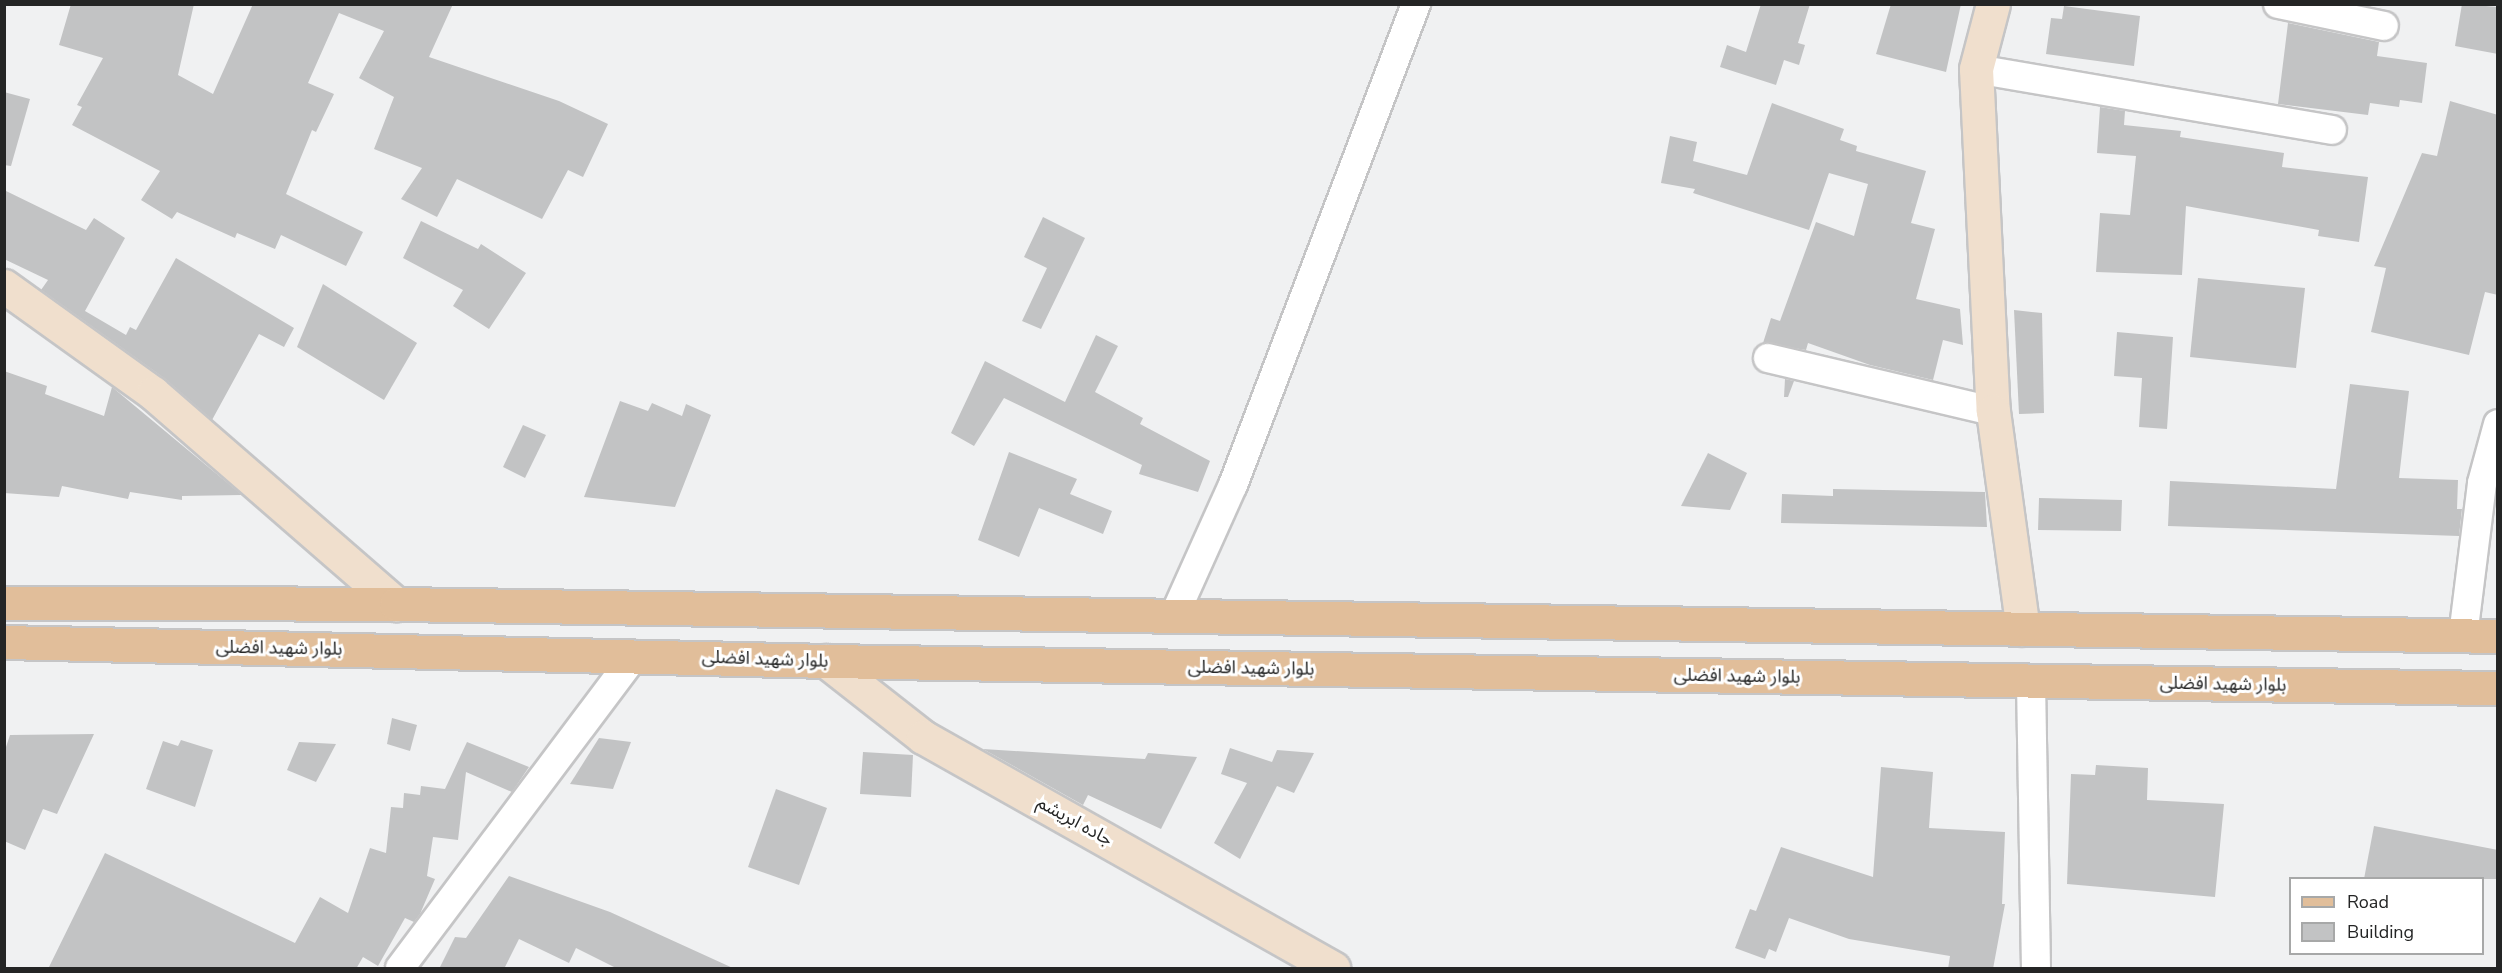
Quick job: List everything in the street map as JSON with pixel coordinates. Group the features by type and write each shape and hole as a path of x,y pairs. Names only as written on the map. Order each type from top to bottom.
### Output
{"main road":[{"path":"4,603 396,604 2498,636"},
{"path":"1789,677 1805,626"},
{"name":"بلوار شهید افضلی","path":"4,642 826,661 2498,688"}],"street":[{"path":"1174,616 1233,485 1416,4"},
{"path":"1993,4 1976,69 1994,411 2023,629"},
{"path":"2278,4 2384,26"},
{"path":"1976,69 2332,130"},
{"path":"4,286 153,393 396,604"},
{"path":"1768,358 1994,411"},
{"path":"2463,636 2482,483 2498,424"},
{"path":"400,969 635,655"},
{"name":"جاده ابریشم","path":"826,661 924,737 1333,969"},
{"path":"2031,682 2036,969"}],"building":[{"path":"71,4 194,4 178,75 213,94 253,4 453,4 429,57 559,101 608,124 583,177 568,170 542,219 457,179 437,217 401,199 422,168 374,149 394,97 359,78 384,31 339,13 308,83 334,94 316,132 312,130 286,194 363,232 346,266 281,235 275,249 237,233 235,238 177,212 172,219 141,200 160,171 72,125 82,107 77,105 103,58 59,45"},
{"path":"1761,4 1810,4 1798,43 1805,45 1799,65 1784,60 1776,85 1720,67 1727,45 1746,52"},
{"path":"1891,4 1961,4 1946,72 1876,54"},
{"path":"2462,4 2498,7 2498,54 2455,46"},
{"path":"2064,6 2140,16 2134,66 2046,54 2051,18 2062,19"},
{"path":"2288,23 2379,42 2377,56 2427,63 2422,103 2400,100 2399,107 2370,103 2368,115 2278,104"},
{"path":"4,92 30,99 11,166 4,165"},
{"path":"2450,101 2498,115 2498,295 2485,292 2469,355 2371,332 2386,268 2374,266 2422,153 2437,156"},
{"path":"1772,103 1844,129 1840,140 1857,146 1856,151 1926,171 1911,223 1935,229 1916,299 1960,309 1963,345 1943,340 1933,380 1870,365 1808,343 1806,350 1763,343 1771,318 1780,321 1816,222 1854,236 1868,184 1829,173 1809,230 1693,193 1695,189 1661,183 1670,136 1697,142 1693,161 1747,175"},
{"path":"2100,107 2125,111 2124,125 2181,131 2180,137 2284,153 2282,167 2368,177 2359,242 2318,236 2319,230 2186,206 2182,275 2096,272 2100,213 2130,215 2136,156 2097,153"},
{"path":"4,190 86,230 94,218 125,238 85,311 126,335 130,327 136,330 176,258 294,328 284,347 259,334 212,420 164,378 41,290 48,280 4,259"},
{"path":"1043,217 1085,238 1041,329 1022,321 1047,268 1024,257"},
{"path":"421,221 478,249 481,244 526,273 489,329 453,306 463,290 403,258"},
{"path":"2198,278 2305,288 2296,368 2190,357"},
{"path":"323,284 417,343 384,400 297,347"},
{"path":"2014,310 2042,313 2044,413 2019,414"},
{"path":"2117,332 2173,337 2167,429 2139,427 2142,378 2114,376"},
{"path":"1096,335 1118,346 1095,392 1143,418 1140,424 1210,461 1198,492 1139,474 1142,465 1004,398 974,446 951,433 985,361 1065,402"},
{"path":"4,371 47,386 45,394 104,416 112,387 242,495 182,496 182,500 130,492 128,499 62,486 59,497 4,493"},
{"path":"1785,379 1794,381 1788,397 1784,397"},
{"path":"2350,384 2409,391 2399,478 2458,480 2457,509 2462,509 2459,536 2168,526 2170,481 2336,489"},
{"path":"620,401 648,411 652,403 682,416 686,404 711,415 675,507 584,497"},
{"path":"523,425 546,435 525,478 503,467"},
{"path":"1009,452 1077,479 1070,494 1112,511 1103,534 1039,508 1019,557 978,540"},
{"path":"1708,453 1747,473 1730,510 1681,506"},
{"path":"1833,489 1985,492 1987,527 1781,523 1782,494 1833,496"},
{"path":"2039,498 2122,500 2121,531 2038,530"},
{"path":"392,718 417,725 410,751 387,744"},
{"path":"94,734 57,814 43,809 25,850 4,841 4,753 10,735"},
{"path":"599,738 631,742 613,789 570,784"},
{"path":"181,740 213,750 195,807 146,789 163,741 178,746"},
{"path":"299,742 336,744 316,782 287,770"},
{"path":"467,742 529,767 512,792 466,772 458,840 433,837 427,876 435,879 420,914 414,922 405,918 378,966 363,957 356,969 48,969 105,853 295,943 320,897 348,913 370,848 386,853 391,807 403,808 404,793 420,795 421,786 445,789"},
{"path":"1230,748 1272,762 1277,750 1314,753 1294,793 1277,786 1240,859 1214,843 1247,783 1221,774"},
{"path":"983,749 1145,759 1148,753 1197,757 1161,829 1088,795 1083,805"},
{"path":"863,752 913,755 911,797 860,794"},
{"path":"2096,765 2148,768 2147,800 2224,804 2215,897 2067,884 2071,774 2095,775"},
{"path":"1881,767 1933,772 1929,828 2005,832 2002,904 2005,904 1993,969 1948,969 1950,956 1849,939 1789,918 1776,952 1769,949 1765,959 1735,948 1750,909 1756,911 1781,847 1873,877"},
{"path":"776,789 827,808 799,885 748,867"},
{"path":"2374,826 2498,850 2498,879 2364,877"},
{"path":"509,876 610,912 735,969 618,969 576,948 569,963 519,939 504,969 439,969 455,937 466,938"}]}
